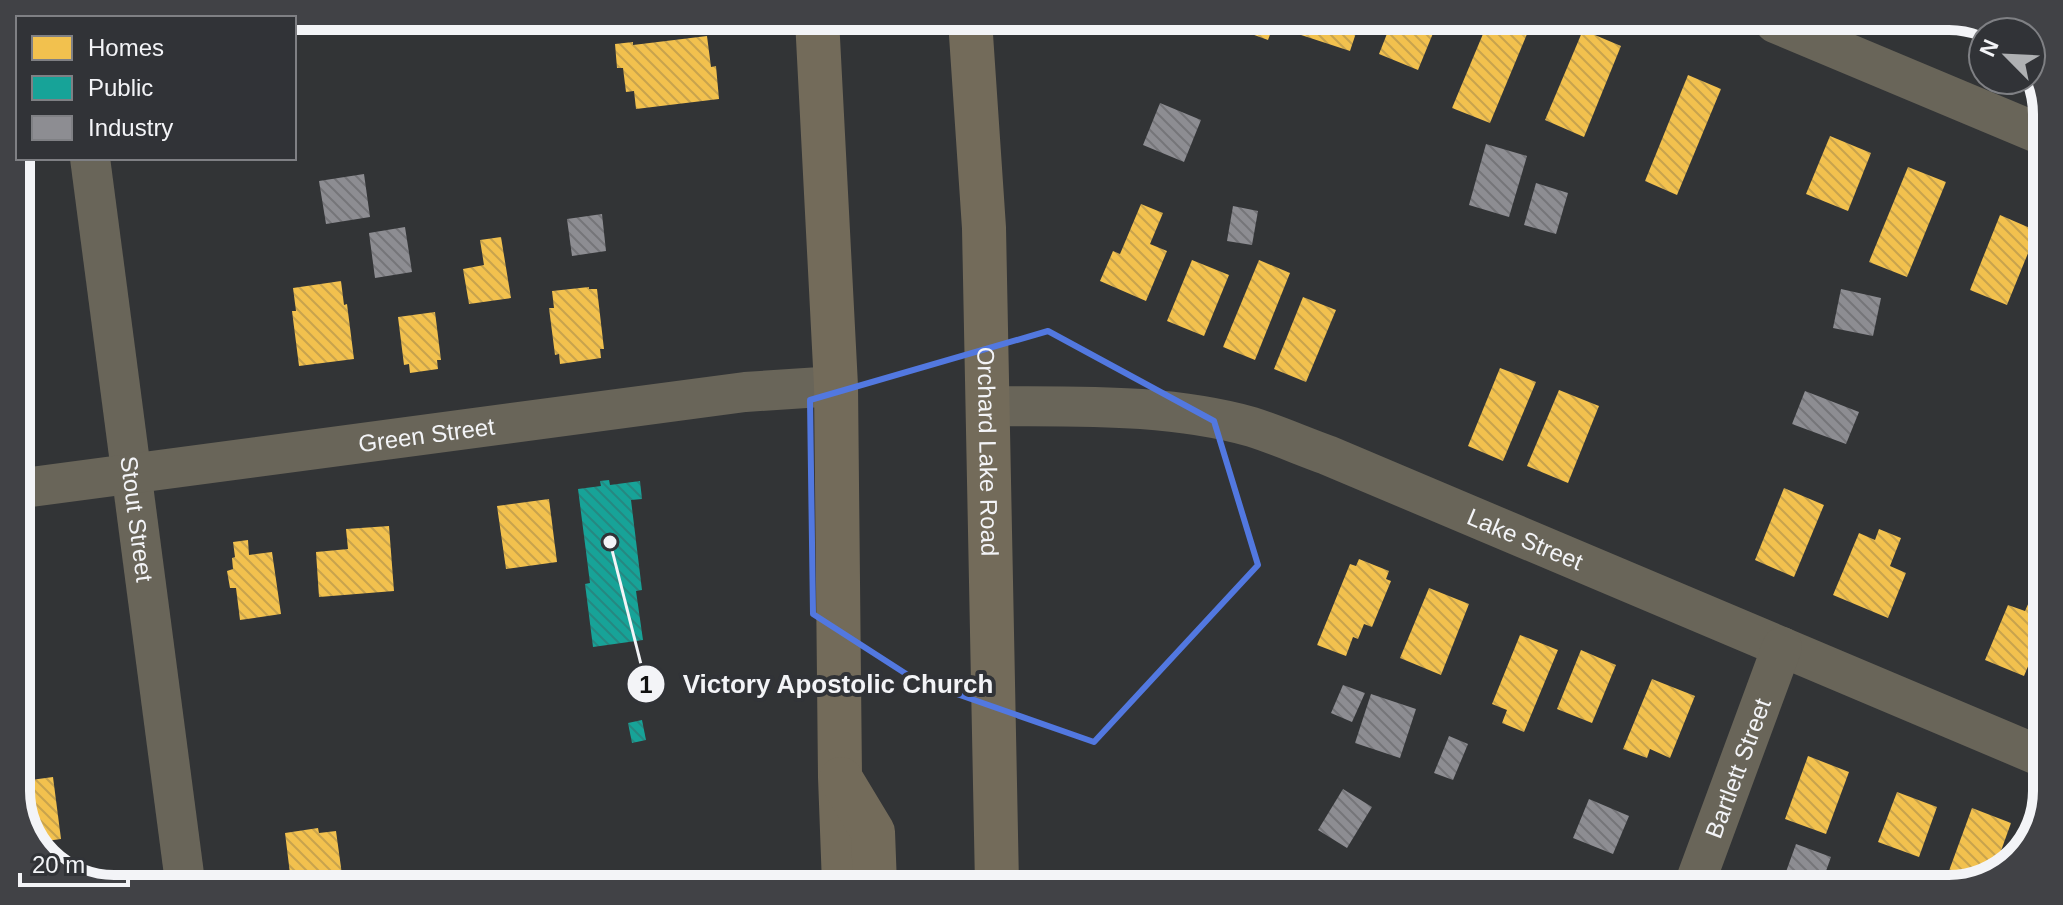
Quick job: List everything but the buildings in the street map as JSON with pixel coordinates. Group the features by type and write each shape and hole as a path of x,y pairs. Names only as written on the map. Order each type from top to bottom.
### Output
{"main road":[{"path":"818,30 836,386 844,875"},
{"path":"940,30 952,198 984,228"},
{"name":"Orchard Lake Road","path":"971,30 984,228 997,875"},
{"path":"840,777 873,832 875,875"}],"street":[{"path":"1809,30 1858,40 2033,130"},
{"name":"Stout Street","path":"90,160 184,875"},
{"name":"Green Street","path":"30,487 733,394 836,386"},
{"name":"Lake Street","path":"989,406 1170,411 1253,428 1327,455 2033,753"},
{"name":"Bartlett Street","path":"1698,875 1782,647"}],"highlighted area":[{"path":"1048,331 1214,421 1258,565 1094,742 914,679 813,614 810,400"}],"place":[{"name":"Victory Apostolic Church","path":"610,542"}]}
